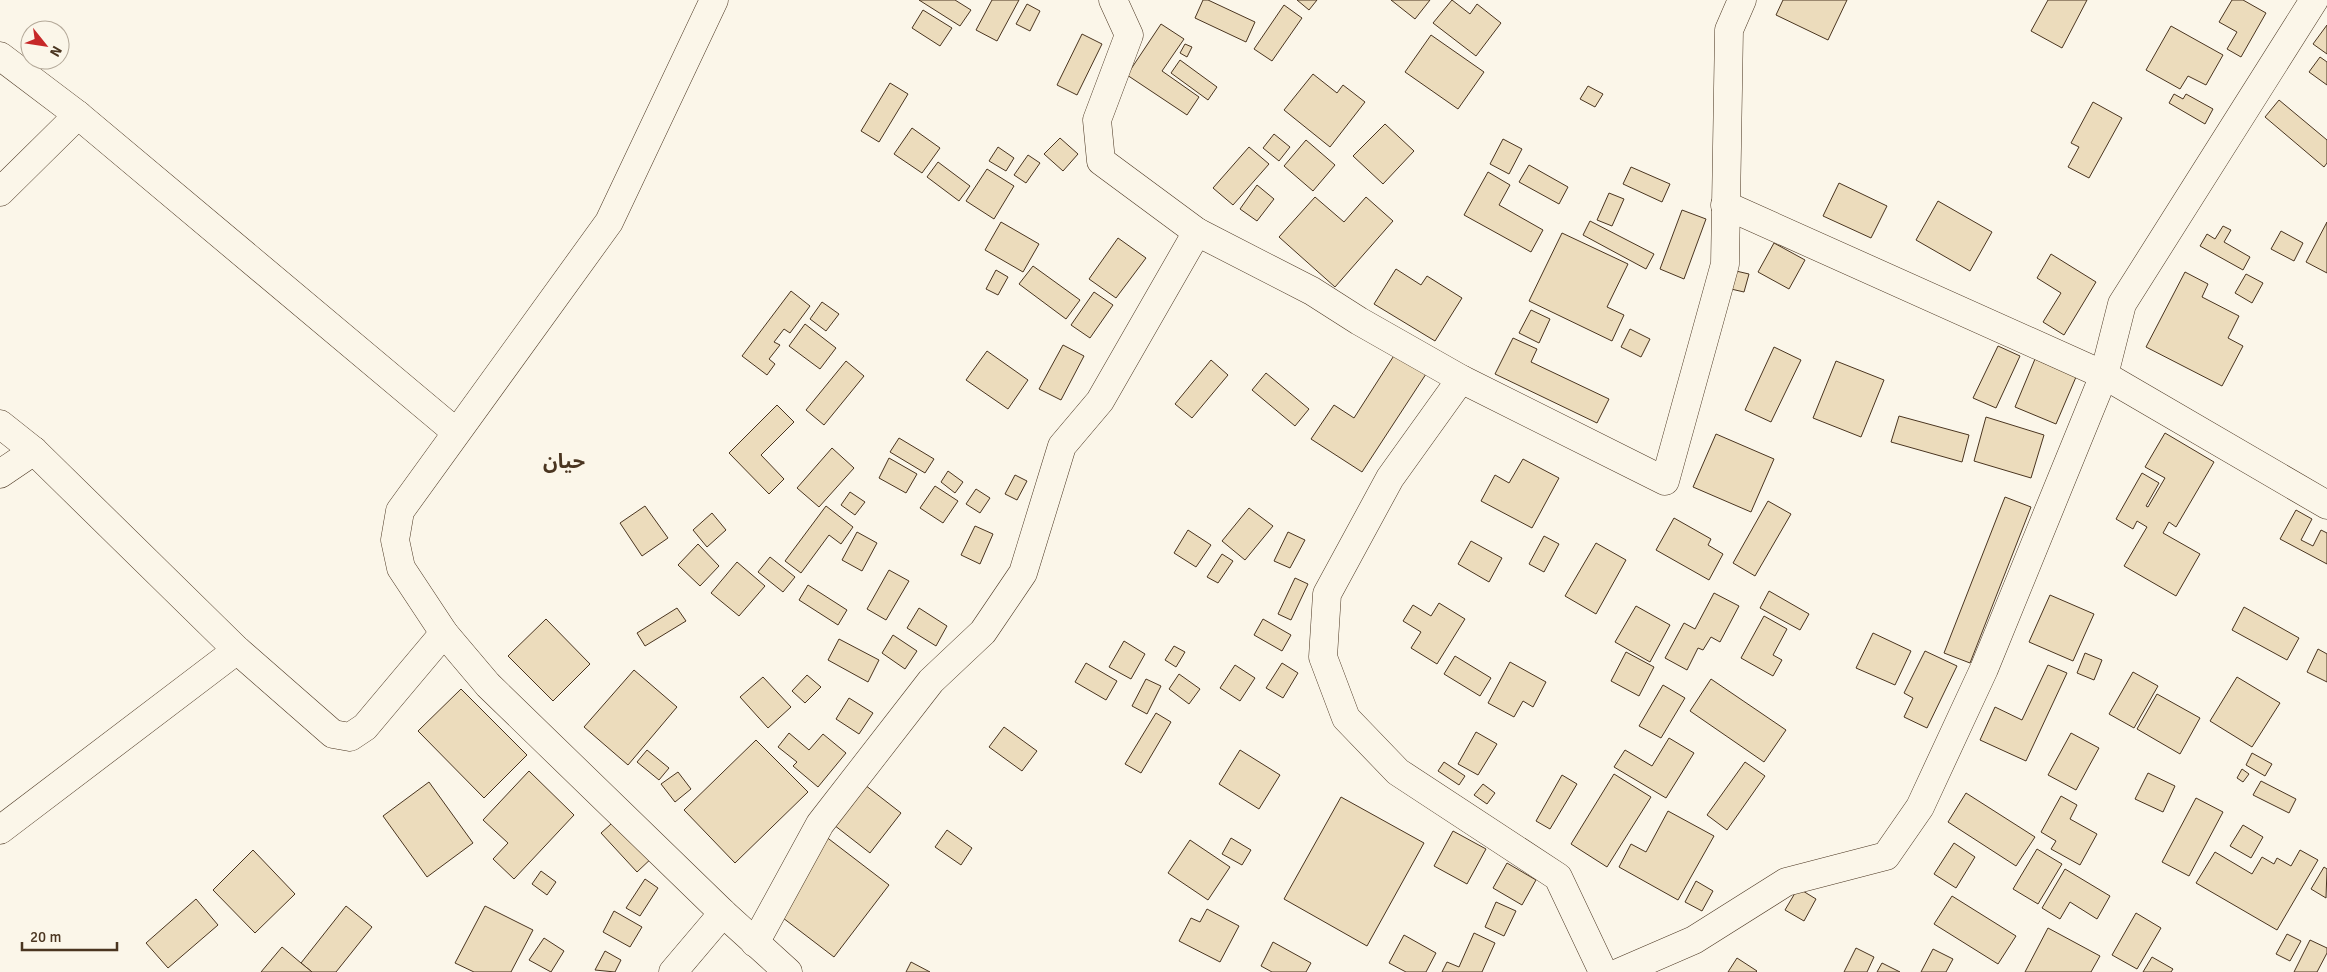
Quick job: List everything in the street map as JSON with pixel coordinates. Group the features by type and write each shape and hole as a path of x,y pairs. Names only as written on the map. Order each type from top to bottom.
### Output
{"street":[{"path":"714,0 609,222 400,511 395,540 401,568 444,632 488,685 723,913 788,972"},
{"path":"1113,0 1129,35 1097,120 1101,161 1197,232 1312,292 1359,321 1461,378 1665,481 1725,264 1728,30 1742,0"},
{"path":"1620,972 1694,940 1786,882 1886,856 1920,807 1980,678 2104,375 2122,304 2314,0"},
{"path":"0,56 78,115 456,432"},
{"path":"0,192 78,115"},
{"path":"1726,205 2104,375 2327,505"},
{"path":"755,943 820,824 930,681 983,632 1024,572 1062,446 1100,401 1197,232"},
{"path":"1461,378 1390,478 1327,594 1323,657 1346,718 1398,772 1558,877 1603,972"},
{"path":"0,424 34,451 237,650 333,734 350,737 365,727 444,632"},
{"path":"0,474 34,451"},
{"path":"0,830 237,650"},
{"path":"673,972 723,913"}],"building":[{"path":"919,0 955,0 971,10 960,26"},
{"path":"992,0 1019,0 997,41 976,30"},
{"path":"1203,0 1208,0 1255,22 1246,42 1195,18"},
{"path":"1297,0 1317,0 1309,10"},
{"path":"1391,0 1430,0 1415,19"},
{"path":"1452,0 1470,14 1477,4 1501,23 1476,56 1433,23"},
{"path":"1783,0 1847,0 1828,40 1776,15"},
{"path":"2048,0 2087,0 2062,48 2031,31"},
{"path":"2232,0 2243,0 2266,13 2241,57 2227,49 2237,32 2219,22"},
{"path":"1027,4 1040,11 1030,31 1016,24"},
{"path":"1284,5 1302,18 1272,61 1254,49"},
{"path":"923,10 952,28 940,46 912,28"},
{"path":"1161,24 1184,39 1162,71 1199,97 1187,115 1127,75"},
{"path":"2327,25 2327,54 2313,44"},
{"path":"2171,26 2223,55 2206,85 2188,76 2180,89 2146,70"},
{"path":"1082,34 1102,44 1077,95 1057,85"},
{"path":"1431,35 1484,72 1458,109 1405,72"},
{"path":"1185,44 1192,47 1187,57 1180,53"},
{"path":"2320,57 2327,62 2327,85 2309,72"},
{"path":"1180,60 1217,87 1208,100 1171,73"},
{"path":"1313,74 1337,93 1343,85 1365,102 1330,147 1284,110"},
{"path":"890,83 908,94 879,142 861,131"},
{"path":"1588,86 1603,94 1595,107 1580,99"},
{"path":"2174,94 2183,99 2186,94 2213,109 2205,124 2169,103"},
{"path":"2279,100 2327,140 2327,163 2324,167 2265,117"},
{"path":"2093,102 2122,118 2089,178 2068,167 2079,147 2071,143"},
{"path":"1385,124 1414,151 1383,184 1353,156"},
{"path":"912,128 940,148 922,173 894,154"},
{"path":"1274,134 1290,147 1279,161 1263,148"},
{"path":"1060,138 1078,154 1063,171 1044,154"},
{"path":"1503,139 1522,149 1509,174 1490,164"},
{"path":"1306,140 1335,165 1313,191 1284,166"},
{"path":"998,147 1014,158 1006,171 989,161"},
{"path":"1249,147 1269,164 1233,205 1213,188"},
{"path":"1028,155 1040,163 1026,183 1014,175"},
{"path":"938,162 970,186 959,201 927,177"},
{"path":"1529,165 1568,187 1559,204 1519,182"},
{"path":"1631,167 1670,184 1662,202 1623,184"},
{"path":"987,169 1014,186 994,219 966,201"},
{"path":"1488,172 1510,185 1499,205 1543,230 1531,252 1464,215"},
{"path":"1839,183 1887,206 1871,238 1823,216"},
{"path":"1257,185 1274,199 1257,221 1240,209"},
{"path":"1609,193 1624,199 1612,226 1597,220"},
{"path":"1315,197 1344,222 1366,197 1393,221 1335,287 1279,237"},
{"path":"1938,201 1992,232 1970,271 1916,240"},
{"path":"1682,210 1706,219 1684,279 1660,269"},
{"path":"1590,221 1654,254 1646,269 1583,235"},
{"path":"1001,222 1039,244 1023,272 985,250"},
{"path":"2327,222 2327,273 2306,262"},
{"path":"2223,226 2231,230 2224,242 2250,257 2243,270 2200,246 2207,234 2215,239"},
{"path":"2281,231 2303,243 2294,261 2271,249"},
{"path":"1562,233 1628,264 1607,307 1624,315 1612,341 1529,301"},
{"path":"1118,238 1146,258 1116,298 1089,279"},
{"path":"1774,243 1805,260 1789,289 1758,272"},
{"path":"2051,254 2096,282 2064,335 2043,322 2061,293 2037,278"},
{"path":"1033,266 1080,300 1066,319 1019,284"},
{"path":"1396,269 1421,285 1427,276 1462,298 1435,341 1374,304"},
{"path":"996,270 1008,277 998,295 986,289"},
{"path":"1736,271 1749,274 1744,292 1731,289"},
{"path":"2185,272 2208,284 2202,297 2239,316 2228,338 2243,346 2222,386 2146,347"},
{"path":"2246,274 2263,283 2252,303 2235,293"},
{"path":"791,291 810,306 790,333 784,329 774,342 780,345 769,359 775,364 767,375 742,356"},
{"path":"1094,292 1113,305 1090,338 1071,325"},
{"path":"822,302 839,314 826,331 810,319"},
{"path":"1531,310 1550,319 1539,343 1519,333"},
{"path":"805,324 836,348 820,369 789,346"},
{"path":"1630,329 1650,339 1641,357 1621,347"},
{"path":"1513,338 1537,349 1531,362 1609,399 1597,423 1495,374"},
{"path":"1063,345 1084,356 1061,400 1039,389"},
{"path":"1998,346 2020,356 1996,408 1973,398"},
{"path":"1774,347 1801,360 1771,422 1745,410"},
{"path":"987,351 1028,380 1008,409 966,380"},
{"path":"1395,354 1426,374 1362,472 1311,439 1334,405 1354,418"},
{"path":"2035,359 2076,377 2056,424 2015,407"},
{"path":"1211,360 1228,375 1192,418 1175,404"},
{"path":"846,361 864,376 824,425 806,410"},
{"path":"1836,361 1884,380 1861,437 1813,418"},
{"path":"1266,373 1309,409 1295,426 1252,390"},
{"path":"777,405 794,422 761,455 784,479 769,494 729,453"},
{"path":"1899,416 1969,435 1962,462 1891,442"},
{"path":"1986,417 2044,435 2031,478 1974,461"},
{"path":"2165,433 2214,462 2176,527 2169,522 2163,533 2200,554 2176,596 2124,566 2147,527 2137,521 2133,529 2116,519 2142,473 2159,483 2146,506 2148,507 2165,478 2145,467"},
{"path":"1716,434 1774,459 1751,512 1693,487"},
{"path":"899,438 934,459 925,473 890,452"},
{"path":"832,448 854,468 819,507 797,488"},
{"path":"889,458 917,474 906,493 879,478"},
{"path":"1523,459 1559,478 1532,528 1481,501 1495,475 1509,483"},
{"path":"948,471 963,482 955,493 941,482"},
{"path":"1015,475 1027,481 1017,500 1005,494"},
{"path":"935,486 958,501 943,523 920,508"},
{"path":"976,489 990,498 980,513 966,504"},
{"path":"850,492 865,502 855,515 841,505"},
{"path":"2005,497 2031,507 1970,663 1944,653"},
{"path":"1768,501 1791,514 1755,576 1733,563"},
{"path":"645,506 668,538 642,556 620,523"},
{"path":"826,506 853,527 841,544 829,535 801,573 785,561"},
{"path":"1249,508 1273,526 1245,560 1222,541"},
{"path":"2296,510 2312,519 2301,540 2313,546 2321,530 2327,533 2327,564 2280,539"},
{"path":"712,513 726,530 707,547 693,530"},
{"path":"1674,518 1711,539 1708,545 1723,554 1709,580 1656,550"},
{"path":"975,526 993,534 980,564 961,555"},
{"path":"1188,530 1211,545 1196,567 1174,553"},
{"path":"857,532 877,543 862,571 842,560"},
{"path":"1288,532 1305,540 1290,568 1274,561"},
{"path":"1544,536 1559,544 1544,572 1529,564"},
{"path":"1471,541 1502,558 1489,582 1458,564"},
{"path":"1596,543 1626,560 1596,614 1565,596"},
{"path":"698,544 719,566 700,586 678,565"},
{"path":"1222,554 1233,561 1218,583 1207,577"},
{"path":"770,557 795,577 783,592 758,572"},
{"path":"737,562 765,586 739,616 711,593"},
{"path":"889,570 909,581 886,620 867,609"},
{"path":"1295,578 1308,584 1291,620 1278,614"},
{"path":"808,585 847,610 838,625 799,600"},
{"path":"1769,591 1809,614 1800,630 1760,608"},
{"path":"1714,593 1739,606 1720,642 1711,637 1703,650 1698,648 1687,670 1665,658 1684,623 1695,629"},
{"path":"2050,595 2094,614 2073,661 2029,642"},
{"path":"1439,603 1465,619 1437,664 1411,648 1421,632 1403,621 1413,605 1431,616"},
{"path":"1636,606 1670,625 1650,662 1615,642"},
{"path":"2244,607 2299,638 2287,660 2232,630"},
{"path":"677,608 686,621 645,646 637,633"},
{"path":"919,608 947,626 936,646 907,628"},
{"path":"1764,616 1787,629 1773,655 1782,660 1773,676 1741,658"},
{"path":"546,619 590,664 553,701 508,656"},
{"path":"1263,619 1291,635 1282,651 1254,635"},
{"path":"1873,633 1911,651 1895,685 1856,668"},
{"path":"893,635 917,651 905,669 882,653"},
{"path":"839,639 879,660 868,682 828,660"},
{"path":"1124,641 1145,654 1131,679 1109,667"},
{"path":"1174,646 1185,652 1176,667 1165,660"},
{"path":"2318,649 2327,654 2327,682 2307,672"},
{"path":"1925,651 1957,666 1927,728 1904,717 1913,698 1904,693"},
{"path":"1626,652 1654,667 1639,696 1611,681"},
{"path":"2085,653 2102,660 2094,680 2077,673"},
{"path":"1455,656 1491,678 1480,696 1444,674"},
{"path":"1510,662 1546,682 1533,707 1523,701 1514,717 1488,703"},
{"path":"1086,663 1117,681 1106,700 1075,682"},
{"path":"1282,663 1298,673 1283,698 1266,688"},
{"path":"1235,665 1255,678 1240,701 1220,688"},
{"path":"2048,665 2067,673 2026,761 1980,740 1995,707 2022,720"},
{"path":"634,670 677,707 628,765 584,727"},
{"path":"2133,672 2158,686 2134,728 2109,714"},
{"path":"1179,674 1200,689 1189,704 1169,689"},
{"path":"807,675 821,687 805,703 792,691"},
{"path":"763,677 791,707 768,728 740,697"},
{"path":"2237,677 2280,703 2252,747 2210,721"},
{"path":"1146,679 1161,686 1147,714 1132,706"},
{"path":"1711,679 1786,730 1764,762 1690,711"},
{"path":"1663,685 1685,698 1661,738 1639,726"},
{"path":"461,689 527,755 484,798 418,731"},
{"path":"2157,694 2200,718 2180,754 2137,729"},
{"path":"849,698 873,713 859,734 836,719"},
{"path":"1156,713 1171,722 1141,773 1125,764"},
{"path":"1004,727 1037,751 1022,771 989,747"},
{"path":"1476,732 1497,744 1478,775 1458,764"},
{"path":"789,733 809,750 823,734 846,753 818,787 793,766 797,762 778,747"},
{"path":"2071,733 2099,748 2076,790 2048,775"},
{"path":"1669,738 1694,753 1666,798 1614,767 1625,750 1652,766"},
{"path":"756,740 808,792 735,863 684,810"},
{"path":"647,750 669,768 659,780 637,762"},
{"path":"1240,750 1280,775 1259,809 1219,784"},
{"path":"2252,753 2272,764 2265,776 2246,765"},
{"path":"1444,762 1465,776 1459,785 1438,771"},
{"path":"1745,762 1765,776 1727,830 1707,815"},
{"path":"2242,769 2249,774 2243,782 2237,778"},
{"path":"529,771 574,815 514,879 493,859 508,843 483,820"},
{"path":"678,772 691,789 675,802 661,784"},
{"path":"2148,773 2175,786 2163,812 2135,799"},
{"path":"1614,774 1651,797 1607,867 1571,844"},
{"path":"1562,775 1577,784 1550,829 1536,821"},
{"path":"2261,781 2296,799 2289,813 2253,795"},
{"path":"429,782 473,843 427,877 383,816"},
{"path":"1483,784 1495,793 1487,804 1474,795"},
{"path":"865,785 901,813 870,853 834,825"},
{"path":"1966,793 2035,837 2016,866 1948,822"},
{"path":"2061,796 2077,805 2070,819 2097,834 2080,865 2051,849 2056,841 2041,832"},
{"path":"1341,797 1424,843 1367,946 1284,899"},
{"path":"2196,798 2223,812 2189,876 2162,862"},
{"path":"1668,811 1714,836 1678,900 1619,867 1631,844 1646,852"},
{"path":"620,816 655,855 637,872 601,833"},
{"path":"2243,825 2263,837 2251,858 2230,846"},
{"path":"947,830 972,848 961,865 935,847"},
{"path":"1453,831 1486,849 1467,884 1434,866"},
{"path":"825,836 889,885 834,957 770,908"},
{"path":"1231,838 1251,850 1242,865 1222,854"},
{"path":"1190,840 1230,867 1208,900 1168,873"},
{"path":"1954,843 1975,857 1956,888 1934,874"},
{"path":"2037,849 2062,864 2038,904 2013,889"},
{"path":"253,850 295,894 255,933 213,890"},
{"path":"2300,850 2318,860 2277,930 2196,883 2215,852 2252,874 2262,857 2274,864 2277,858 2291,866"},
{"path":"1507,863 1536,880 1522,905 1493,888"},
{"path":"2324,867 2327,869 2326,898 2311,889"},
{"path":"2065,869 2110,896 2097,919 2070,902 2060,919 2042,908"},
{"path":"541,871 556,882 547,895 532,884"},
{"path":"645,879 658,888 640,916 626,908"},
{"path":"1696,881 1713,891 1702,911 1685,902"},
{"path":"1798,888 1816,899 1804,921 1785,910"},
{"path":"1952,896 2016,936 1998,964 1934,924"},
{"path":"196,899 218,925 168,968 146,943"},
{"path":"1496,902 1516,911 1504,936 1485,927"},
{"path":"346,906 372,927 336,972 312,972 301,963"},
{"path":"485,906 533,930 511,972 474,972 455,963"},
{"path":"1207,909 1239,926 1220,962 1179,941 1191,918 1200,922"},
{"path":"614,911 642,927 630,947 603,932"},
{"path":"2136,913 2161,928 2137,969 2112,955"},
{"path":"2048,928 2100,956 2091,972 2025,972"},
{"path":"1474,933 1495,943 1482,972 1442,972 1447,962 1459,967"},
{"path":"2287,934 2301,941 2290,961 2276,954"},
{"path":"1404,935 1436,953 1426,972 1406,972 1389,963"},
{"path":"544,938 564,951 551,972 529,960"},
{"path":"2310,940 2327,948 2327,953 2317,972 2294,972"},
{"path":"1273,942 1311,963 1306,972 1272,972 1261,966"},
{"path":"282,947 301,963 312,972 261,972"},
{"path":"1856,948 1874,957 1867,972 1844,972"},
{"path":"1933,949 1953,959 1946,972 1921,972"},
{"path":"605,951 621,960 615,972 595,970"},
{"path":"2152,957 2173,969 2171,972 2143,972"},
{"path":"1737,958 1757,971 1728,972"},
{"path":"911,962 930,972 906,972"},
{"path":"1882,963 1900,972 1877,972"}],"district":[{"name":"حيان","path":"564,461"}]}
